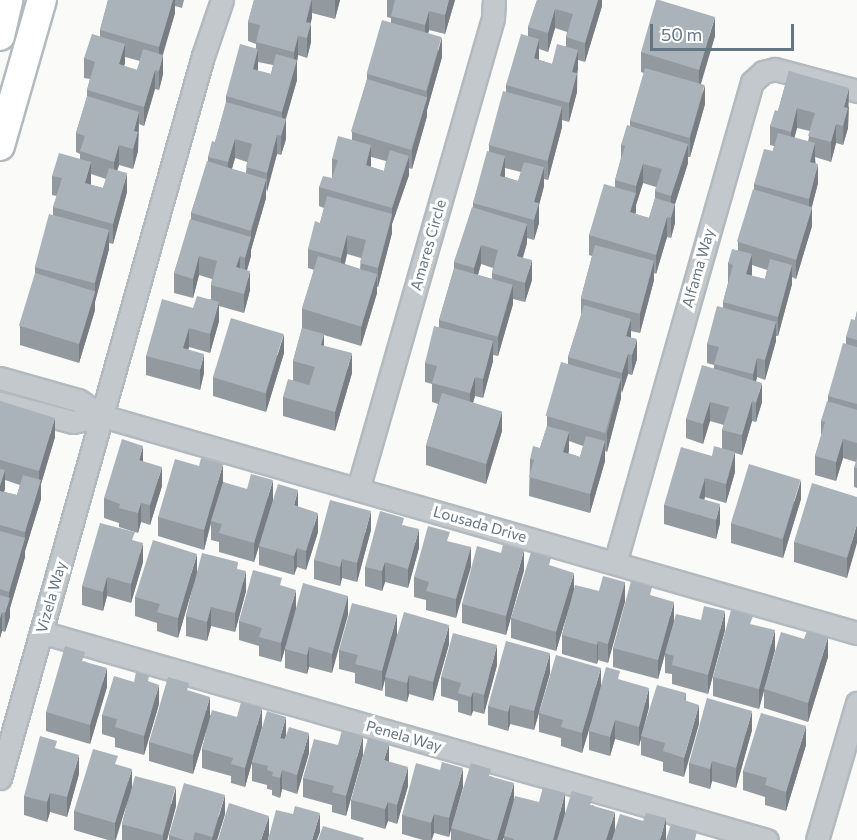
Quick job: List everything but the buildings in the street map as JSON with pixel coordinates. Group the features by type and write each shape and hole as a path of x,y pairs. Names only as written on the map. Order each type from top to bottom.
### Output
{"main road":[{"path":"0,36 8,0"},
{"path":"0,146 42,0"}],"street":[{"path":"102,416 203,56 222,0"},
{"name":"Amares Circle","path":"358,489 493,18 494,0"},
{"name":"Alfama Way","path":"615,563 752,82 763,72 775,69 857,91"},
{"name":"Lousada Drive","path":"0,378 78,400 102,416 857,633"},
{"name":"Lousada Drive","path":"0,403 73,422 102,416"},
{"name":"Vizela Way","path":"0,778 102,416"},
{"name":"Penela Way","path":"41,632 767,840"},
{"path":"817,840 857,703"}]}
